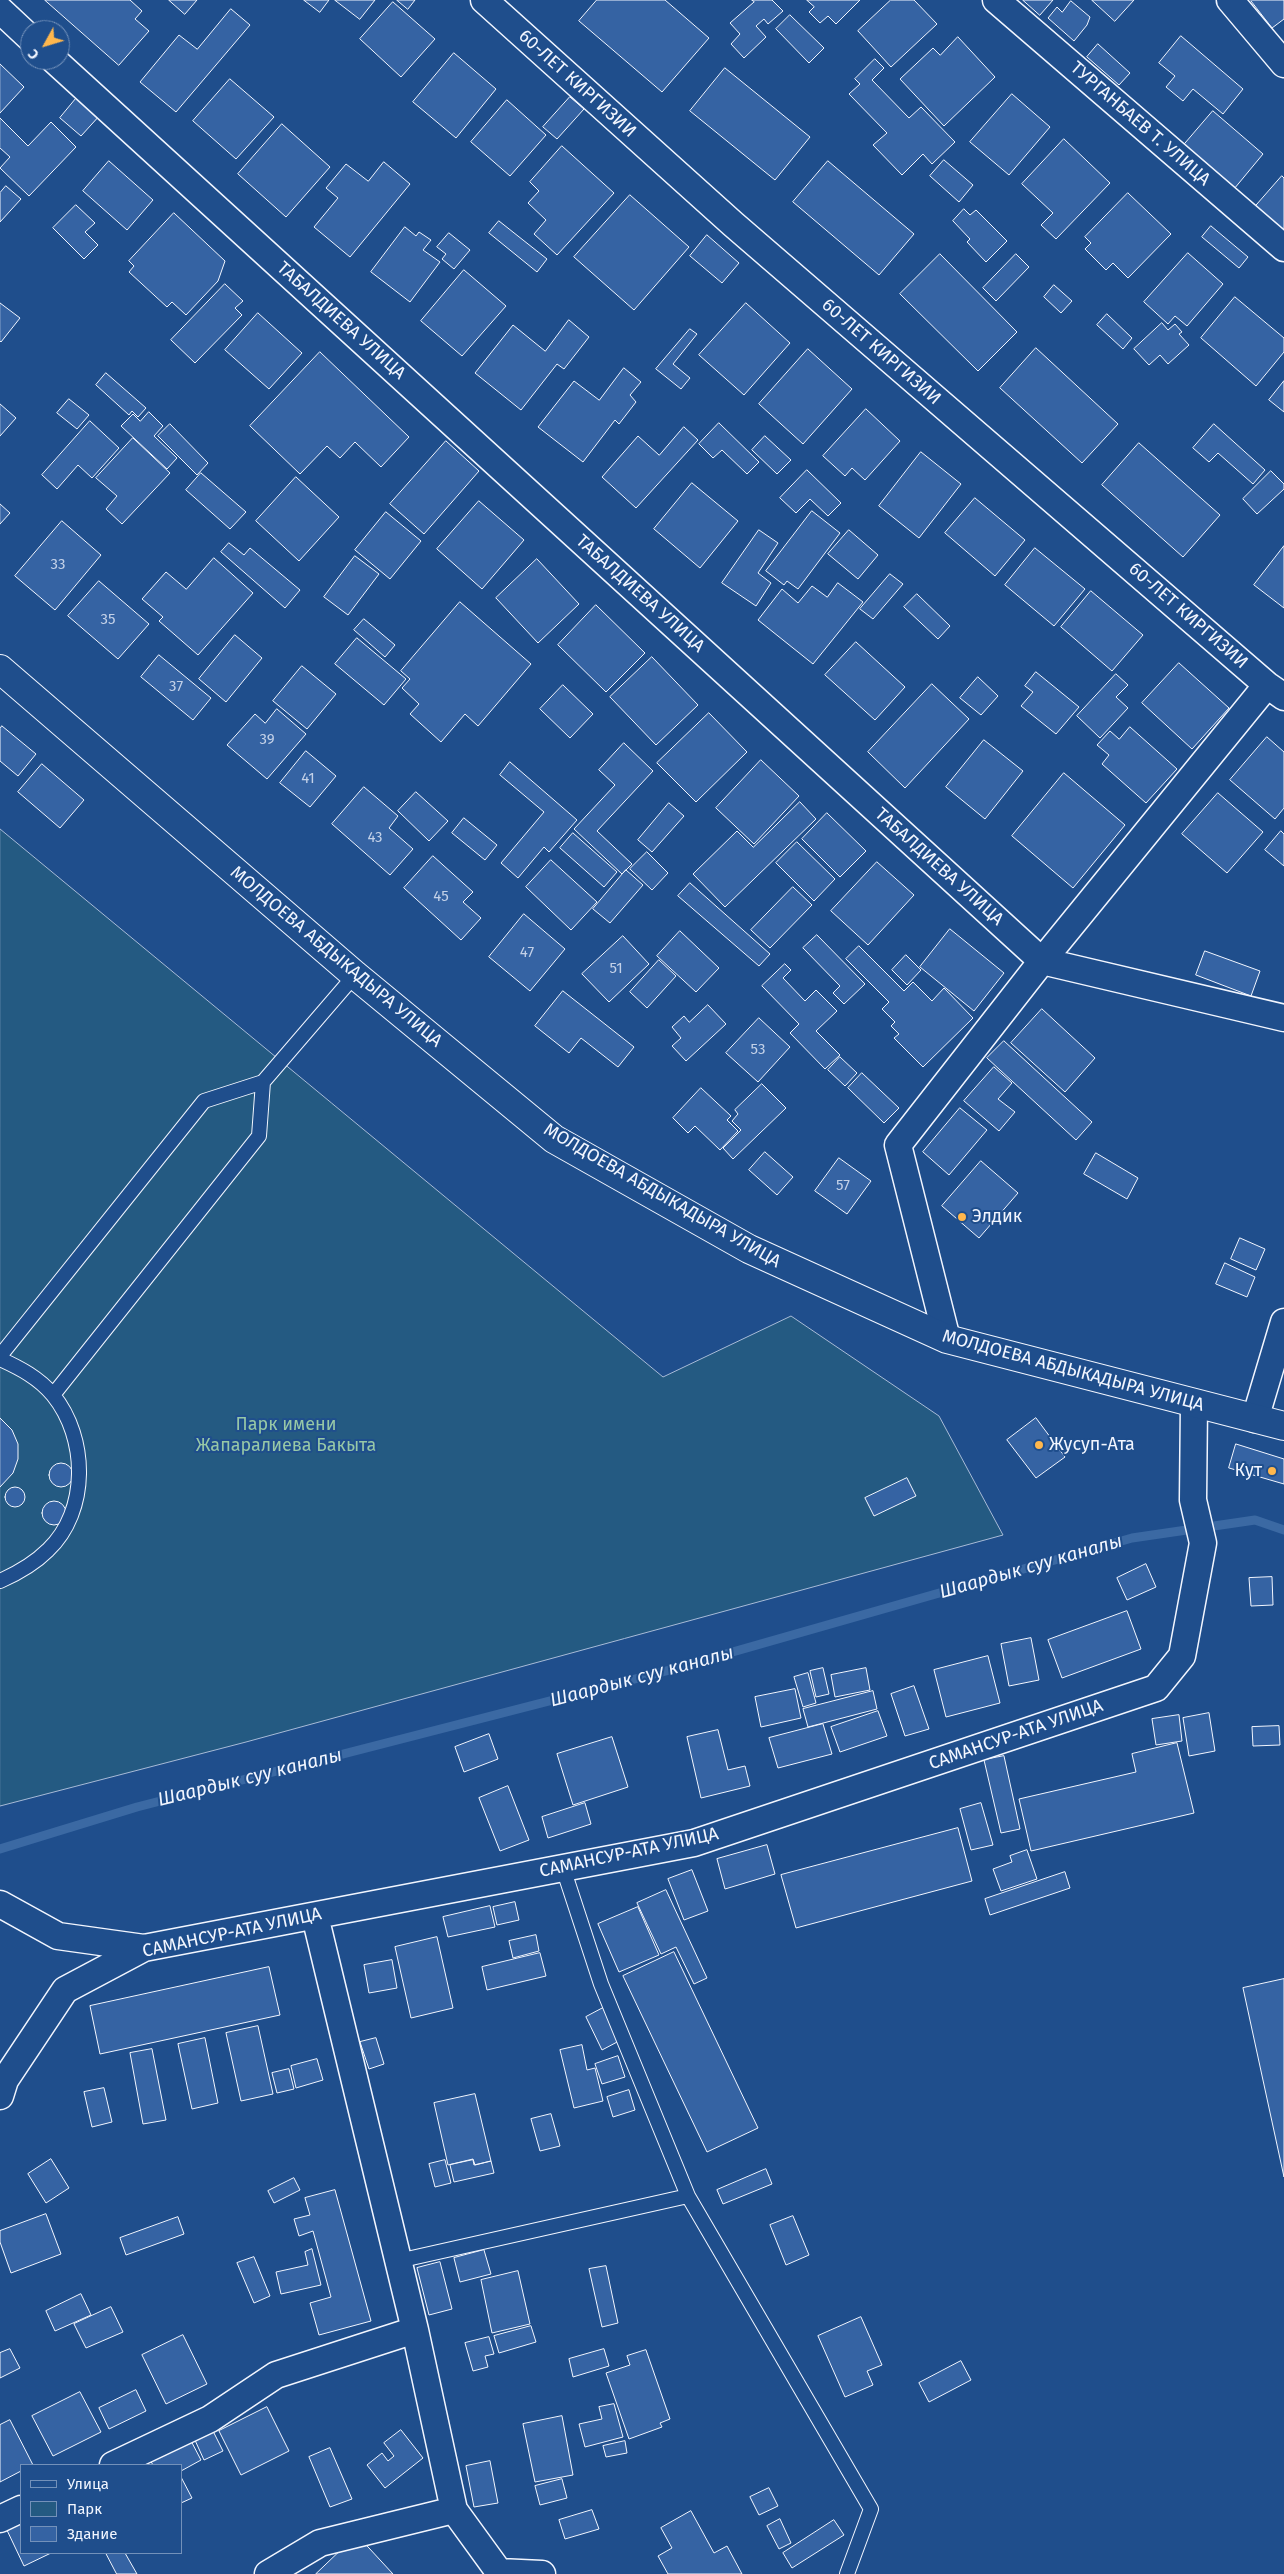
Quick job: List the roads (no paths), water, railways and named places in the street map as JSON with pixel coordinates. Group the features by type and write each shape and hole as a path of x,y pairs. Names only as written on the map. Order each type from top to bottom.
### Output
{"main road":[{"name":"МОЛДОЕВА АБДЫКАДЫРА УЛИЦА","path":"0,669 355,975 554,1139 749,1250 946,1339 1284,1426"}],"street":[{"name":"60-ЛЕТ КИРГИЗИИ","path":"484,0 733,224 1276,691"},
{"name":"ТУРГАНБАЕВ Т. УЛИЦА","path":"996,0 1284,248"},
{"path":"1230,0 1284,64"},
{"path":"0,10 20,29"},
{"name":"ТАБАЛДИЕВА УЛИЦА","path":"65,70 1042,961 1284,1018"},
{"path":"946,1339 898,1145 1042,961 1276,691"},
{"path":"1255,1419 1284,1322"},
{"name":"САМАНСУР-АТА УЛИЦА","path":"0,2096 5,2080 65,1990 144,1948 694,1843 1156,1688 1182,1656 1203,1543 1194,1500 1194,1404"},
{"path":"0,1904 58,1936 144,1948"},
{"path":"314,1916 415,2330 454,2510 499,2572 542,2574"},
{"path":"115,2464 210,2419 276,2375 415,2330"},
{"path":"0,2519 20,2509"},
{"path":"268,2574 320,2543 454,2510"}],"lane":[{"path":"0,1581 24,1570 49,1549 68,1522 78,1490 79,1456 71,1424 53,1396 29,1373 0,1357 204,1101 263,1082 355,975"},
{"path":"53,1396 259,1136 263,1082"},
{"path":"563,1868 601,1984 688,2196 871,2509 847,2574"},
{"path":"398,2261 688,2196"}],"waterway":[{"name":"Шаардык суу каналы","path":"0,1849 137,1807 666,1671 1132,1538 1255,1520 1284,1530"}],"place":[{"name":"Элдик","path":"962,1217"},
{"name":"Жусуп-Ата","path":"1039,1445"},
{"name":"Кут","path":"1272,1471"}],"park label":[{"name":"Парк имени Жапаралиева Бакыта","path":"286,1435"}]}
